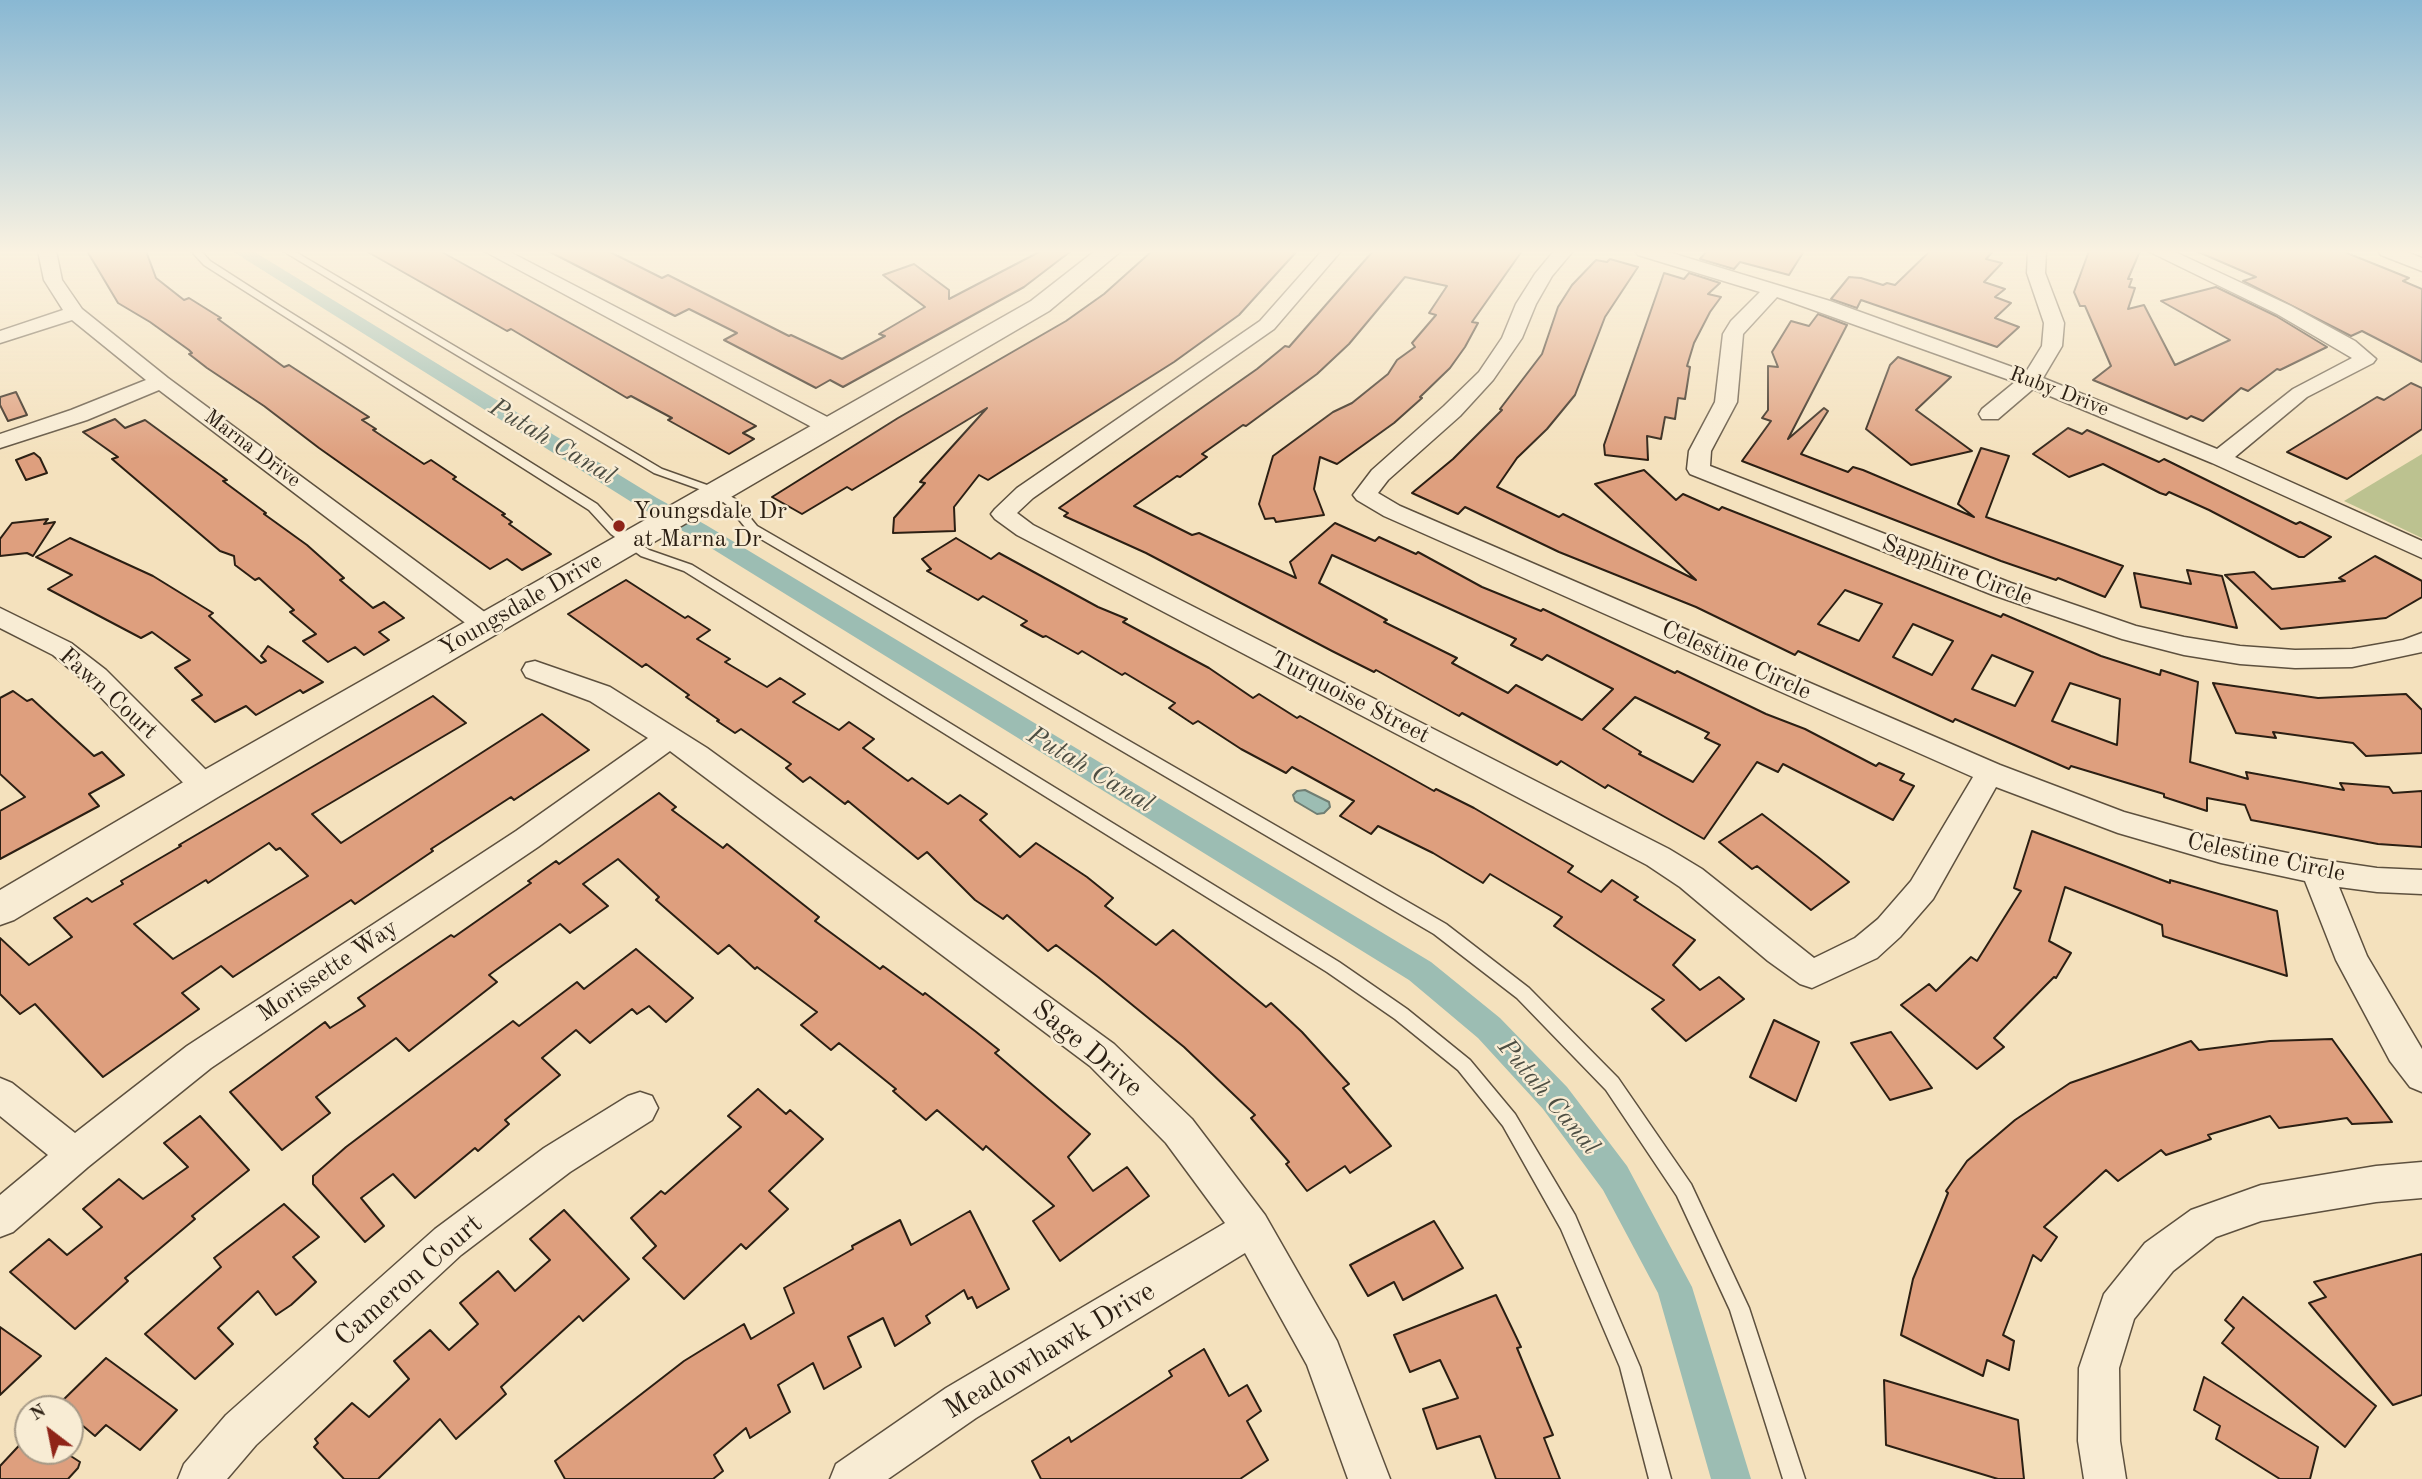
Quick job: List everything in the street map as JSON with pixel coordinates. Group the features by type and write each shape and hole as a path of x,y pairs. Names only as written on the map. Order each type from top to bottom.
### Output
{"street":[{"path":"0,337 53,320"},
{"name":"Marna Drive","path":"84,320 485,625"},
{"path":"625,320 829,427"},
{"name":"Youngsdale Drive","path":"0,909 205,787 1016,320"},
{"name":"Turquoise Street","path":"1271,320 1025,493 1003,514 1025,530 1658,857 1691,878 1779,951 1812,974 1866,948 1923,890 1990,773"},
{"name":"Celestine Circle","path":"1519,320 1512,338 1486,376 1452,411 1380,475 1365,495 1392,511 1990,773 2130,826 2221,852 2316,871 2377,880 2422,882"},
{"name":"Sapphire Circle","path":"1743,320 1733,334 1730,346 1726,402 1700,451 1698,468 2002,589 2130,633 2184,646 2240,655 2306,659 2353,658 2407,648 2422,642"},
{"name":"Ruby Drive","path":"1859,320 2030,380 2220,458 2422,550"},
{"path":"1990,414 2030,380 2041,367 2053,346 2053,320"},
{"path":"2220,458 2301,393 2366,359 2348,345 2302,320"},
{"path":"0,441 79,415 162,382"},
{"name":"Fawn Court","path":"0,617 62,649 97,677 205,787"},
{"name":"Sage Drive","path":"535,670 600,694 731,780 1102,1055 1179,1131 1252,1228 1323,1355 1369,1479"},
{"name":"Morissette Way","path":"0,1219 75,1155 199,1057 527,839 668,738"},
{"path":"2316,871 2352,960 2402,1050 2422,1076"},
{"path":"0,1094 75,1155"},
{"name":"Cameron Court","path":"199,1479 241,1430 448,1242 557,1160 640,1108"},
{"path":"2105,1479 2099,1441 2099,1368 2118,1308 2159,1257 2204,1223 2261,1203 2376,1184 2422,1180"},
{"name":"Meadowhawk Drive","path":"851,1479 961,1403 1252,1228"}],"lane":[{"path":"297,320 593,507 615,531 633,541 645,553 688,568 1333,967 1401,1014 1464,1065 1510,1120 1567,1222 1630,1367 1660,1479"},
{"path":"403,320 658,471 711,496 731,502 753,529 1440,929 1523,993 1612,1084 1684,1190 1739,1308 1794,1479"}],"green space":[{"path":"2422,454 2422,538 2344,501"}],"water":[{"path":"1305,790 1329,802 1330,807 1324,813 1317,814 1295,801 1293,795 1297,791"}],"building":[{"path":"147,320 219,320 284,367 289,365 369,417 362,420 424,464 431,460 456,477 453,479 505,514 502,515 512,522 509,524 551,554 522,570 507,559 490,569 207,368 189,354 192,353 189,350"},
{"path":"488,320 565,320 756,426 743,433 754,439 729,454 668,420 672,418 631,396 627,398 511,329 507,331"},
{"path":"711,320 757,320 842,359 885,336 879,334 903,320 964,320 843,387 830,380 816,388 724,340 737,333"},
{"path":"1232,320 1174,362 988,480 979,475 954,507 955,531 893,533 894,518 925,483 920,482 987,408 852,490 847,487 802,514 772,497 898,418 1066,321"},
{"path":"1313,320 1369,320 1349,344 1317,374 1246,426 1243,425 1202,454 1207,457 1180,477 1177,476 1134,506 1192,535 1199,533 1296,578 1290,562 1335,523 1375,541 1379,537 1416,554 1418,552 1482,587 1541,611 1543,609 1675,673 1677,671 1766,714 1805,729 1876,766 1879,763 1904,774 1900,780 1914,786 1893,820 1783,764 1778,772 1757,762 1704,839 1608,785 1605,788 1561,761 1557,765 1462,713 1459,716 1376,670 1374,672 1332,651 1146,553 1064,516 1068,513 1059,508 1257,369 1285,346 1289,347","holes":["1332,555 1516,639 1511,645 1542,660 1547,655 1613,689 1582,720 1516,685 1508,693 1452,663 1457,658 1384,622 1387,620 1319,583","1635,697 1709,733 1705,738 1720,745 1693,782 1639,754 1641,752 1603,729"]},
{"path":"1432,320 1473,320 1472,322 1478,323 1450,368 1394,423 1337,464 1320,457 1314,489 1324,515 1276,522 1274,518 1265,519 1259,504 1273,456 1333,412 1352,403 1388,374 1397,360 1415,347 1412,343"},
{"path":"1554,320 1604,320 1575,395 1547,429 1517,458 1497,487 1559,517 1563,514 1696,580 1595,484 1644,470 1676,500 1683,494 1719,510 1722,507 2001,617 2003,614 2101,656 2160,675 2161,670 2198,682 2190,762 2248,779 2246,772 2344,790 2340,783 2389,787 2393,793 2422,791 2422,847 2378,844 2251,820 2245,805 2207,798 2207,811 2164,797 2164,794 2071,766 2069,769 1955,719 1953,722 1798,651 1795,655 1696,607 1559,552 1465,507 1458,514 1412,493 1453,459 1502,410 1500,409 1542,354","holes":["1845,590 1882,604 1859,641 1818,624","1913,624 1953,641 1932,675 1893,657","1992,655 2033,672 2015,706 1972,689","2070,683 2120,699 2117,745 2052,721"]},
{"path":"1648,320 1706,320 1694,343 1687,366 1690,367 1685,399 1678,398 1675,419 1665,417 1661,439 1647,436 1648,460 1605,455 1604,445"},
{"path":"1813,320 1834,320 1847,325 1788,439 1824,408 1828,411 1801,454 1848,472 1853,467 1863,470 1974,517 1958,504 1981,448 2009,456 1986,517 2123,566 2105,597 2058,578 2056,580 2001,561 1742,461 1771,421 1762,418 1768,410 1768,366 1778,367 1772,352 1791,321 1809,326"},
{"path":"1919,320 2000,320 2019,327 1997,347"},
{"path":"2091,320 2152,320 2175,365 2230,340 2195,320 2283,320 2327,347 2280,370 2277,369 2248,391 2241,388 2203,421 2191,416 2187,419 2093,380 2111,366"},
{"path":"2320,320 2422,320 2422,362 2362,331 2351,336"},
{"path":"1898,357 1951,377 1916,410 1972,451 1911,465 1866,429 1890,365"},
{"path":"2411,383 2422,388 2422,429 2347,479 2287,452 2377,397 2384,400"},
{"path":"16,392 27,415 8,421 0,405 0,397"},
{"path":"115,419 125,428 145,420 227,480 223,481 307,545 344,578 340,580 373,608 384,602 404,618 379,632 389,640 364,655 355,647 328,662 303,641 316,634 290,612 294,610 259,578 255,580 235,565 234,556 220,551 112,459 118,457 83,432"},
{"path":"2068,428 2082,434 2087,430 2159,462 2164,459 2296,524 2300,522 2331,537 2304,557 2299,557 2209,510 2169,492 2166,495 2160,493 2103,464 2069,477 2033,454"},
{"path":"34,453 40,458 47,473 26,480 16,460"},
{"path":"48,519 44,524 55,522 33,556 27,553 0,556 0,539 12,523"},
{"path":"70,538 153,576 213,613 209,616 261,663 266,661 261,656 268,646 323,682 303,693 300,690 256,715 246,706 215,722 192,700 202,695 175,668 190,660 152,632 141,638 48,589 72,575 36,557"},
{"path":"956,538 991,559 999,553 1098,607 1127,619 1123,622 1209,668 1253,698 1259,694 1297,718 1300,716 1434,791 1436,789 1474,808 1573,866 1568,872 1601,892 1612,880 1638,897 1634,900 1695,940 1673,965 1700,990 1719,977 1744,999 1686,1041 1652,1009 1664,1000 1554,926 1562,917 1490,874 1483,883 1433,853 1378,826 1371,834 1340,816 1354,801 1292,767 1286,773 1241,749 1198,721 1193,724 1169,708 1175,703 1125,673 1122,675 1082,651 1078,654 1046,636 1043,637 1021,625 1027,621 983,596 978,600 927,571 931,569 922,559"},
{"path":"2375,556 2422,581 2422,597 2386,618 2281,629 2225,575 2254,572 2272,589 2345,581 2339,578"},
{"path":"2187,570 2222,576 2237,628 2141,607 2134,573 2191,584"},
{"path":"626,580 685,618 688,616 710,630 697,639 730,659 725,662 767,687 780,678 805,694 793,702 839,730 849,722 874,739 863,748 908,781 912,778 948,804 960,795 987,814 980,820 1020,857 1036,843 1087,877 1113,898 1105,906 1156,945 1173,930 1266,1007 1271,1003 1302,1032 1349,1084 1343,1088 1391,1146 1350,1173 1345,1166 1307,1191 1286,1164 1289,1162 1251,1118 1255,1115 1184,1047 1098,977 1056,945 1048,951 1007,915 1003,919 975,900 927,852 918,859 848,801 845,804 810,777 803,782 786,768 791,764 741,729 735,733 717,721 719,720 686,697 689,695 646,664 642,667 568,614"},
{"path":"2213,683 2318,698 2406,694 2422,710 2422,753 2366,756 2353,743 2273,732 2276,738 2236,733"},
{"path":"13,691 27,701 32,699 94,756 102,752 124,775 89,794 99,806 0,859 0,811 25,797 0,774 0,698"},
{"path":"433,696 466,723 312,814 341,843 542,714 589,750 514,800 511,797 431,849 433,851 355,904 351,900 233,977 221,966 182,993 199,1009 103,1077 35,1004 20,1014 0,994 0,938 29,965 72,937 54,918 87,898 92,902 123,884 121,881 181,846 179,845","holes":["269,843 276,850 280,848 308,876 173,959 134,924 206,880 208,883"]},
{"path":"659,793 676,807 672,810 723,848 727,844 819,917 815,921 880,969 883,966 923,995 925,993 999,1050 995,1053 1090,1134 1068,1157 1093,1191 1127,1167 1149,1196 1060,1261 1033,1221 1054,1206 986,1146 983,1150 937,1110 926,1120 893,1091 896,1089 839,1043 831,1050 801,1025 817,1012 757,967 755,969 729,945 718,954 656,900 659,897 618,859 583,884 608,906 570,933 560,924 489,975 497,982 409,1051 396,1038 316,1097 330,1113 282,1150 230,1092 325,1022 330,1028 365,1006 358,998 451,935 454,937 531,883 528,881 556,861 559,864"},
{"path":"1762,814 1849,882 1811,910 1757,866 1752,869 1719,842"},
{"path":"2032,831 2170,883 2170,880 2277,911 2287,976 2163,936 2162,925 2065,887 2049,941 2071,953 2056,978 2054,977 1994,1038 2004,1047 1977,1069 1901,1005 1929,984 1936,991 1971,957 1977,961 2021,891 2014,888"},
{"path":"636,949 693,998 666,1022 649,1006 637,1014 632,1009 590,1043 576,1030 542,1058 560,1075 505,1120 509,1124 478,1151 475,1148 415,1198 393,1174 361,1198 384,1226 365,1242 313,1184 313,1176 346,1147 513,1021 519,1026 577,982 584,989"},
{"path":"1774,1020 1819,1042 1796,1101 1750,1077"},
{"path":"1891,1032 1932,1088 1890,1100 1851,1043"},
{"path":"2332,1039 2392,1122 2352,1124 2347,1118 2279,1128 2270,1116 2208,1135 2211,1139 2166,1155 2161,1150 2118,1181 2106,1170 2044,1227 2057,1237 2041,1261 2033,1255 2003,1335 2014,1341 2009,1370 1987,1360 1983,1376 1901,1335 1913,1279 1948,1193 1946,1191 1967,1161 2015,1120 2070,1083 2191,1041 2199,1050 2270,1041"},
{"path":"758,1089 786,1114 790,1110 823,1139 769,1191 788,1209 746,1249 741,1244 684,1299 643,1258 656,1246 631,1218 661,1191 665,1194 741,1127 728,1116"},
{"path":"200,1116 249,1170 192,1216 195,1219 125,1278 128,1281 75,1329 10,1272 49,1239 67,1255 102,1227 83,1209 119,1179 143,1199 188,1167 164,1143"},
{"path":"284,1204 319,1237 293,1257 316,1282 276,1315 258,1291 218,1328 233,1344 195,1379 145,1334 221,1267 214,1258"},
{"path":"564,1210 629,1279 583,1321 579,1316 501,1387 506,1394 456,1439 440,1419 378,1479 344,1479 314,1447 318,1443 315,1439 352,1403 369,1417 409,1379 394,1361 430,1330 449,1350 478,1324 460,1303 498,1271 515,1291 550,1260 530,1239"},
{"path":"970,1211 1009,1289 977,1308 972,1297 968,1299 964,1290 926,1316 930,1323 895,1346 883,1318 848,1337 861,1367 824,1389 813,1363 778,1385 790,1412 750,1438 746,1428 714,1455 723,1471 713,1479 565,1479 555,1461 684,1361 744,1324 751,1339 794,1313 784,1288 900,1220 911,1245"},
{"path":"1434,1221 1463,1268 1403,1300 1394,1282 1368,1296 1350,1265"},
{"path":"2422,1254 2422,1395 2393,1405 2309,1303 2326,1297 2314,1282"},
{"path":"1496,1295 1521,1347 1517,1348 1553,1435 1544,1438 1560,1479 1496,1479 1480,1436 1437,1449 1423,1409 1458,1398 1440,1360 1410,1372 1394,1335"},
{"path":"2243,1297 2376,1406 2345,1447 2222,1343 2234,1328 2225,1320"},
{"path":"0,1327 41,1356 0,1395"},
{"path":"1204,1349 1229,1396 1247,1385 1261,1411 1247,1421 1268,1460 1240,1479 1041,1479 1032,1461 1069,1437 1071,1442 1172,1376 1169,1371"},
{"path":"106,1358 177,1410 140,1450 106,1425 95,1436 84,1427 84,1395 68,1395"},
{"path":"2204,1377 2318,1447 2310,1479 2280,1479 2216,1439 2220,1426 2194,1410"},
{"path":"1884,1380 2018,1420 2024,1479 1998,1479 1886,1445"},
{"path":"14,1451 14,1465 79,1465 68,1479 0,1479 0,1466"}],"waterway":[{"name":"Putah Canal","path":"352,320 1420,971 1489,1028 1555,1098 1615,1178 1674,1287 1731,1479"}],"place":[{"name":"Youngsdale Dr at Marna Dr","path":"619,526"}]}
